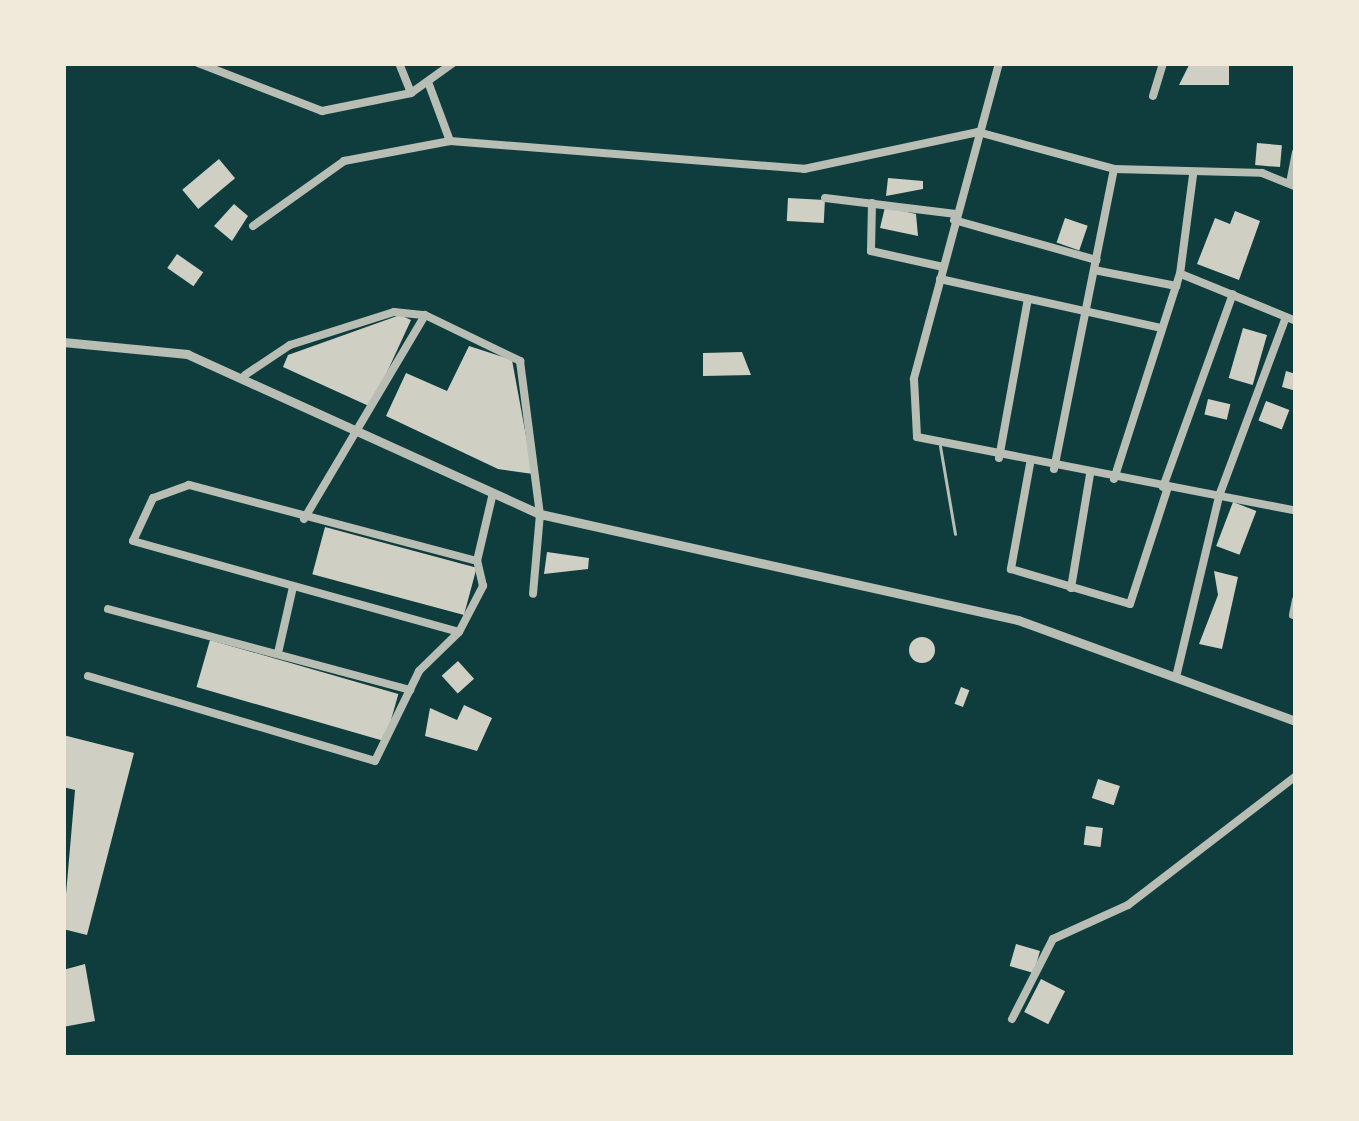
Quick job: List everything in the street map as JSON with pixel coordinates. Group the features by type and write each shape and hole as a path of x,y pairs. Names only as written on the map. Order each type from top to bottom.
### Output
{"street":[{"path":"198,63 217,76 308,110 411,93 453,63"},
{"path":"217,76 225,63"},
{"path":"399,63 411,93"},
{"path":"999,63 988,88 940,279 913,412 917,437 1054,469 1296,511"},
{"path":"1153,96 1163,63"},
{"path":"428,82 450,141"},
{"path":"253,226 344,161 450,141 804,169 978,131 1114,169 1293,185 1296,153"},
{"path":"1054,469 1114,169"},
{"path":"1114,479 1180,274 1193,175"},
{"path":"825,198 955,217 1095,265 1176,286"},
{"path":"872,203 871,251 943,267"},
{"path":"1180,274 1296,321"},
{"path":"940,279 1161,328"},
{"path":"1030,464 1011,569 1134,604 1165,487 1233,294"},
{"path":"999,458 1028,299"},
{"path":"245,375 290,345 394,313 425,315 520,362 540,514 532,594"},
{"path":"304,519 425,315"},
{"path":"1176,677 1220,496 1286,317"},
{"path":"63,343 160,348 245,375 492,496 540,514 986,612 1296,724"},
{"path":"1071,588 1090,475"},
{"path":"459,632 133,541 167,487 477,561"},
{"path":"88,676 375,761 410,690 459,632 483,586 477,561 492,496"},
{"path":"278,653 293,587"},
{"path":"1293,616 1296,600"},
{"path":"108,609 410,690"},
{"path":"1012,1018 1053,939 1128,905 1296,776"}],"lane":[{"path":"940,446 955,534"}],"building":[{"path":"1229,63 1229,85 1179,85 1189,65"},
{"path":"1257,143 1282,145 1280,167 1255,165"},
{"path":"219,159 235,178 198,209 182,190"},
{"path":"888,178 923,181 923,189 886,196"},
{"path":"788,198 825,200 824,223 787,221"},
{"path":"234,204 248,216 232,241 214,226"},
{"path":"885,207 916,214 918,236 880,228"},
{"path":"1235,211 1260,221 1239,280 1197,264 1215,218 1230,224"},
{"path":"1065,218 1088,226 1079,250 1057,243"},
{"path":"177,254 203,272 193,286 167,268"},
{"path":"400,315 411,320 371,407 283,367 288,355"},
{"path":"1243,328 1267,335 1253,385 1229,378"},
{"path":"469,346 512,360 533,474 498,469 386,416 406,373 447,391"},
{"path":"742,352 751,375 703,376 703,353"},
{"path":"1286,371 1296,374 1296,391 1282,387"},
{"path":"1208,399 1230,404 1227,420 1204,415"},
{"path":"1266,401 1289,410 1282,430 1258,421"},
{"path":"1233,502 1256,511 1239,555 1216,546"},
{"path":"325,527 477,568 464,615 312,574"},
{"path":"547,552 589,558 588,569 544,574"},
{"path":"1214,571 1238,577 1222,649 1199,644 1218,595"},
{"path":"922,637 935,650 922,663 909,650"},
{"path":"210,640 398,694 385,741 196,687"},
{"path":"458,661 474,679 458,694 442,676"},
{"path":"961,687 969,690 963,707 955,704"},
{"path":"464,705 492,718 477,751 425,736 430,708 457,720"},
{"path":"63,735 134,753 87,935 63,929 75,790 63,787"},
{"path":"1098,779 1120,786 1114,805 1092,798"},
{"path":"1086,826 1103,828 1101,847 1084,845"},
{"path":"1016,944 1040,951 1034,973 1010,966"},
{"path":"85,964 95,1021 63,1027 63,970"},
{"path":"1041,979 1065,991 1048,1024 1024,1012"}]}
